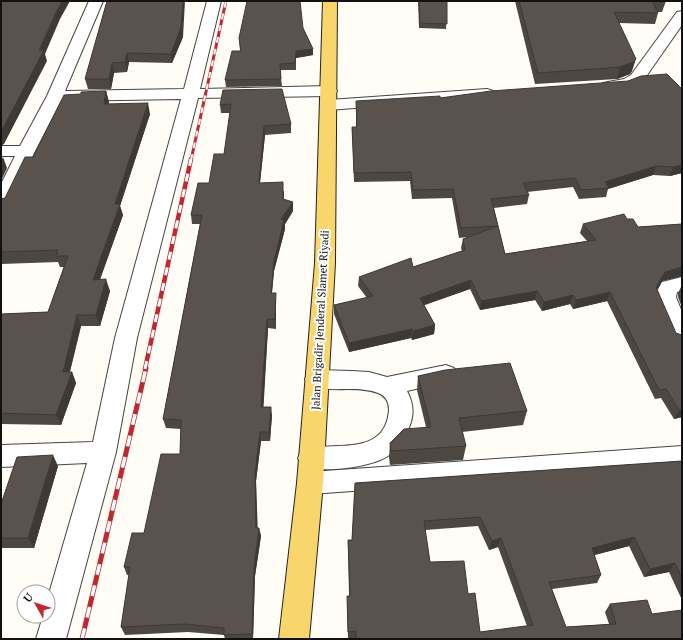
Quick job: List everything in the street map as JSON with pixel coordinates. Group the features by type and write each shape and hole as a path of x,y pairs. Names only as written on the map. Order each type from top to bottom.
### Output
{"main road":[{"name":"Jalan Brigadir Jenderal Slamet Riyadi","path":"294,639 310,483 325,263 330,1"}],"street":[{"path":"1,204 26,151 55,96 96,1"},
{"path":"51,639 104,452 126,338 165,195 189,94 214,1"},
{"path":"597,86 619,85 637,78 682,15"},
{"path":"55,96 189,94 329,98 504,92"},
{"path":"1,151 26,151"},
{"path":"681,334 665,297 669,286 682,284"},
{"path":"317,379 364,381 388,386 464,371"},
{"path":"311,458 348,456 374,452 392,437 399,425 401,406 399,396 388,386"},
{"path":"1,456 104,452"},
{"path":"310,483 682,457"}],"building":[{"path":"1,1 62,1 39,50 44,50 1,132"},
{"path":"107,1 183,1 181,27 171,54 127,53 125,62 112,63 109,79 85,79"},
{"path":"247,1 300,1 303,28 313,49 296,51 295,63 280,64 281,79 225,80 232,51 241,51 239,38"},
{"path":"419,1 447,1 447,24 420,23"},
{"path":"519,1 652,1 658,13 614,12 636,59 633,62 620,67 538,73"},
{"path":"667,74 682,89 682,165 673,167 656,166 605,182 609,188 581,190 575,178 523,183 529,195 491,199 498,226 461,228 453,189 413,190 411,172 354,173 352,127 357,127 356,101 440,96 440,98 491,91 628,81 641,76"},
{"path":"282,89 291,124 264,126 259,183 283,182 283,199 293,202 281,219 284,220 274,261 271,293 276,293 275,319 267,319 261,407 271,407 269,432 260,432 255,473 256,528 259,528 254,568 252,634 224,635 224,628 185,624 121,627 130,567 124,567 132,533 144,533 161,454 180,454 181,420 163,419 202,215 191,215 198,183 209,183 214,154 224,154 231,104 220,105 223,90"},
{"path":"106,91 104,104 148,103 115,204 120,204 93,280 106,279 96,315 77,315 63,372 72,372 56,415 1,413 1,314 48,312 68,256 56,256 58,250 1,252 1,199 5,198 25,157 33,157 64,95 81,94 81,92"},
{"path":"624,214 627,219 633,219 638,227 682,224 682,267 665,272 656,287 676,333 682,335 682,410 679,410 666,389 659,390 610,292 576,300 573,295 544,302 537,291 481,301 471,280 420,298 435,325 413,331 412,329 349,343 334,305 373,296 359,277 411,258 413,267 465,250 463,239 498,226 505,254 596,240 583,224"},
{"path":"510,363 527,411 459,418 466,446 391,451 390,443 404,429 431,427 418,376 445,370"},
{"path":"53,455 28,538 1,538 1,504 17,457"},
{"path":"682,461 682,578 675,563 650,569 634,537 592,548 601,575 549,582 566,627 616,624 610,604 647,600 652,614 682,610 682,639 356,639 356,631 348,632 347,596 350,596 348,540 352,540 355,483","holes":["480,517 492,541 501,538 533,625 480,632 475,593 468,594 464,561 430,562 424,521"]}],"railway":[{"path":"191,160 226,1"},
{"path":"145,369 191,159"},
{"path":"82,639 146,368"}]}
